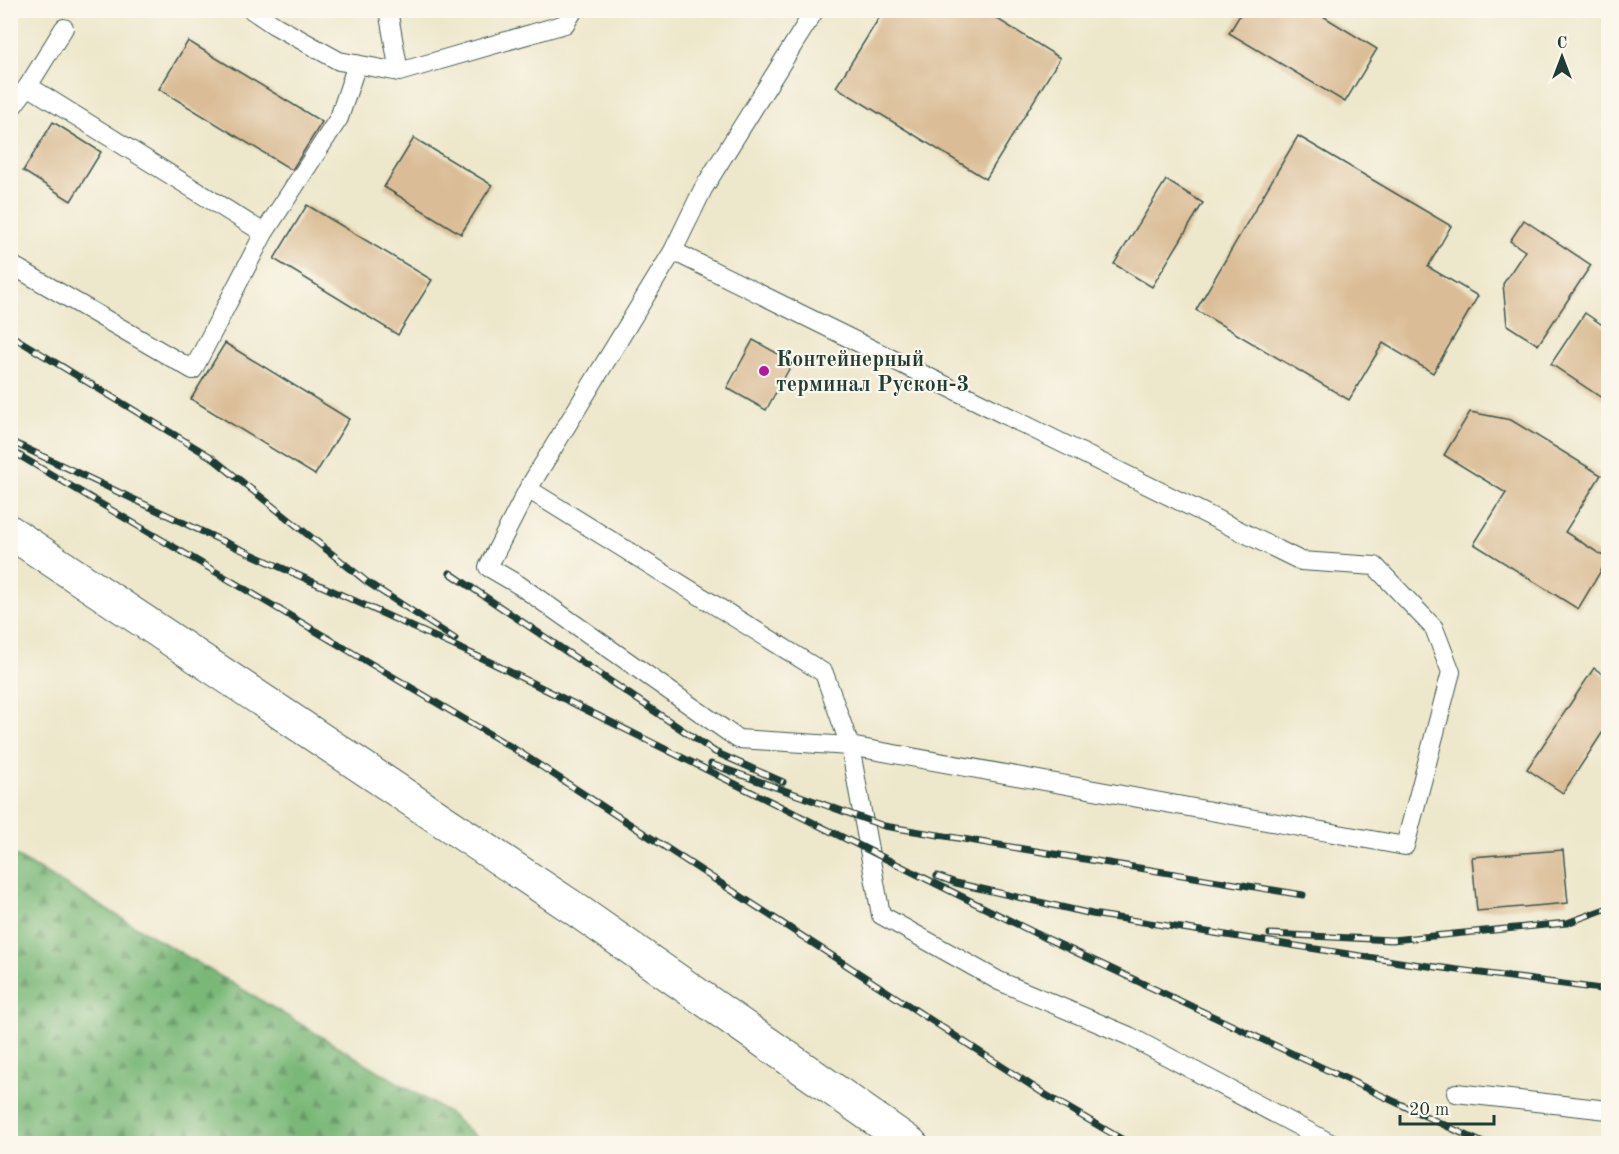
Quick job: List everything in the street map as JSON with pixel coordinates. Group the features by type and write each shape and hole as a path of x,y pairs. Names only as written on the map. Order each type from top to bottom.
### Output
{"street":[{"path":"10,532 574,909 911,1143"}],"lane":[{"path":"252,10 274,25 339,61 399,72 565,24 574,10"},
{"path":"388,10 399,72"},
{"path":"673,250 1301,561 1375,566 1434,628 1451,672 1405,846 850,746 738,739 519,585 489,567 528,489 673,250 703,189 815,10"},
{"path":"10,110 64,28"},
{"path":"10,264 193,370 264,233 339,118 357,64"},
{"path":"27,86 264,233"},
{"path":"528,489 824,673 850,746 881,915 999,981 1129,1036 1332,1143"},
{"path":"1456,1093 1608,1110"}],"green space":[{"path":"11,853 449,1113 483,1143 11,1143"}],"building":[{"path":"884,10 983,10 1060,58 986,179 836,87"},
{"path":"1243,10 1313,10 1377,49 1345,102 1229,33"},
{"path":"188,41 322,122 292,170 159,89"},
{"path":"53,122 101,152 71,201 23,171"},
{"path":"1298,136 1451,226 1428,267 1478,296 1433,373 1383,343 1349,400 1196,310"},
{"path":"414,138 492,185 461,234 384,187"},
{"path":"1166,180 1203,203 1152,287 1114,264"},
{"path":"307,205 432,280 398,335 274,259"},
{"path":"1524,220 1591,265 1538,345 1507,325 1503,284 1525,251 1510,241"},
{"path":"1585,313 1608,329 1608,402 1551,364"},
{"path":"753,340 793,362 766,410 727,388"},
{"path":"225,343 349,419 315,475 191,399"},
{"path":"1470,412 1511,420 1601,475 1565,532 1608,559 1578,609 1474,544 1506,493 1444,455"},
{"path":"1594,668 1608,678 1608,724 1563,793 1527,769"},
{"path":"1563,850 1568,903 1477,911 1472,857"}],"railway":[{"path":"10,335 211,457 367,582 455,639"},
{"path":"10,441 218,539 490,662 1035,933 1485,1144"},
{"path":"10,450 513,748 1046,1095 1130,1144"},
{"path":"450,573 715,752 783,782"},
{"path":"711,764 884,826 1303,895"},
{"path":"937,876 956,883 1092,914 1406,963 1608,990"},
{"path":"1270,934 1392,940 1567,923 1608,908"}],"place":[{"name":"Контейнерный терминал Рускон-3","path":"764,371"}]}
